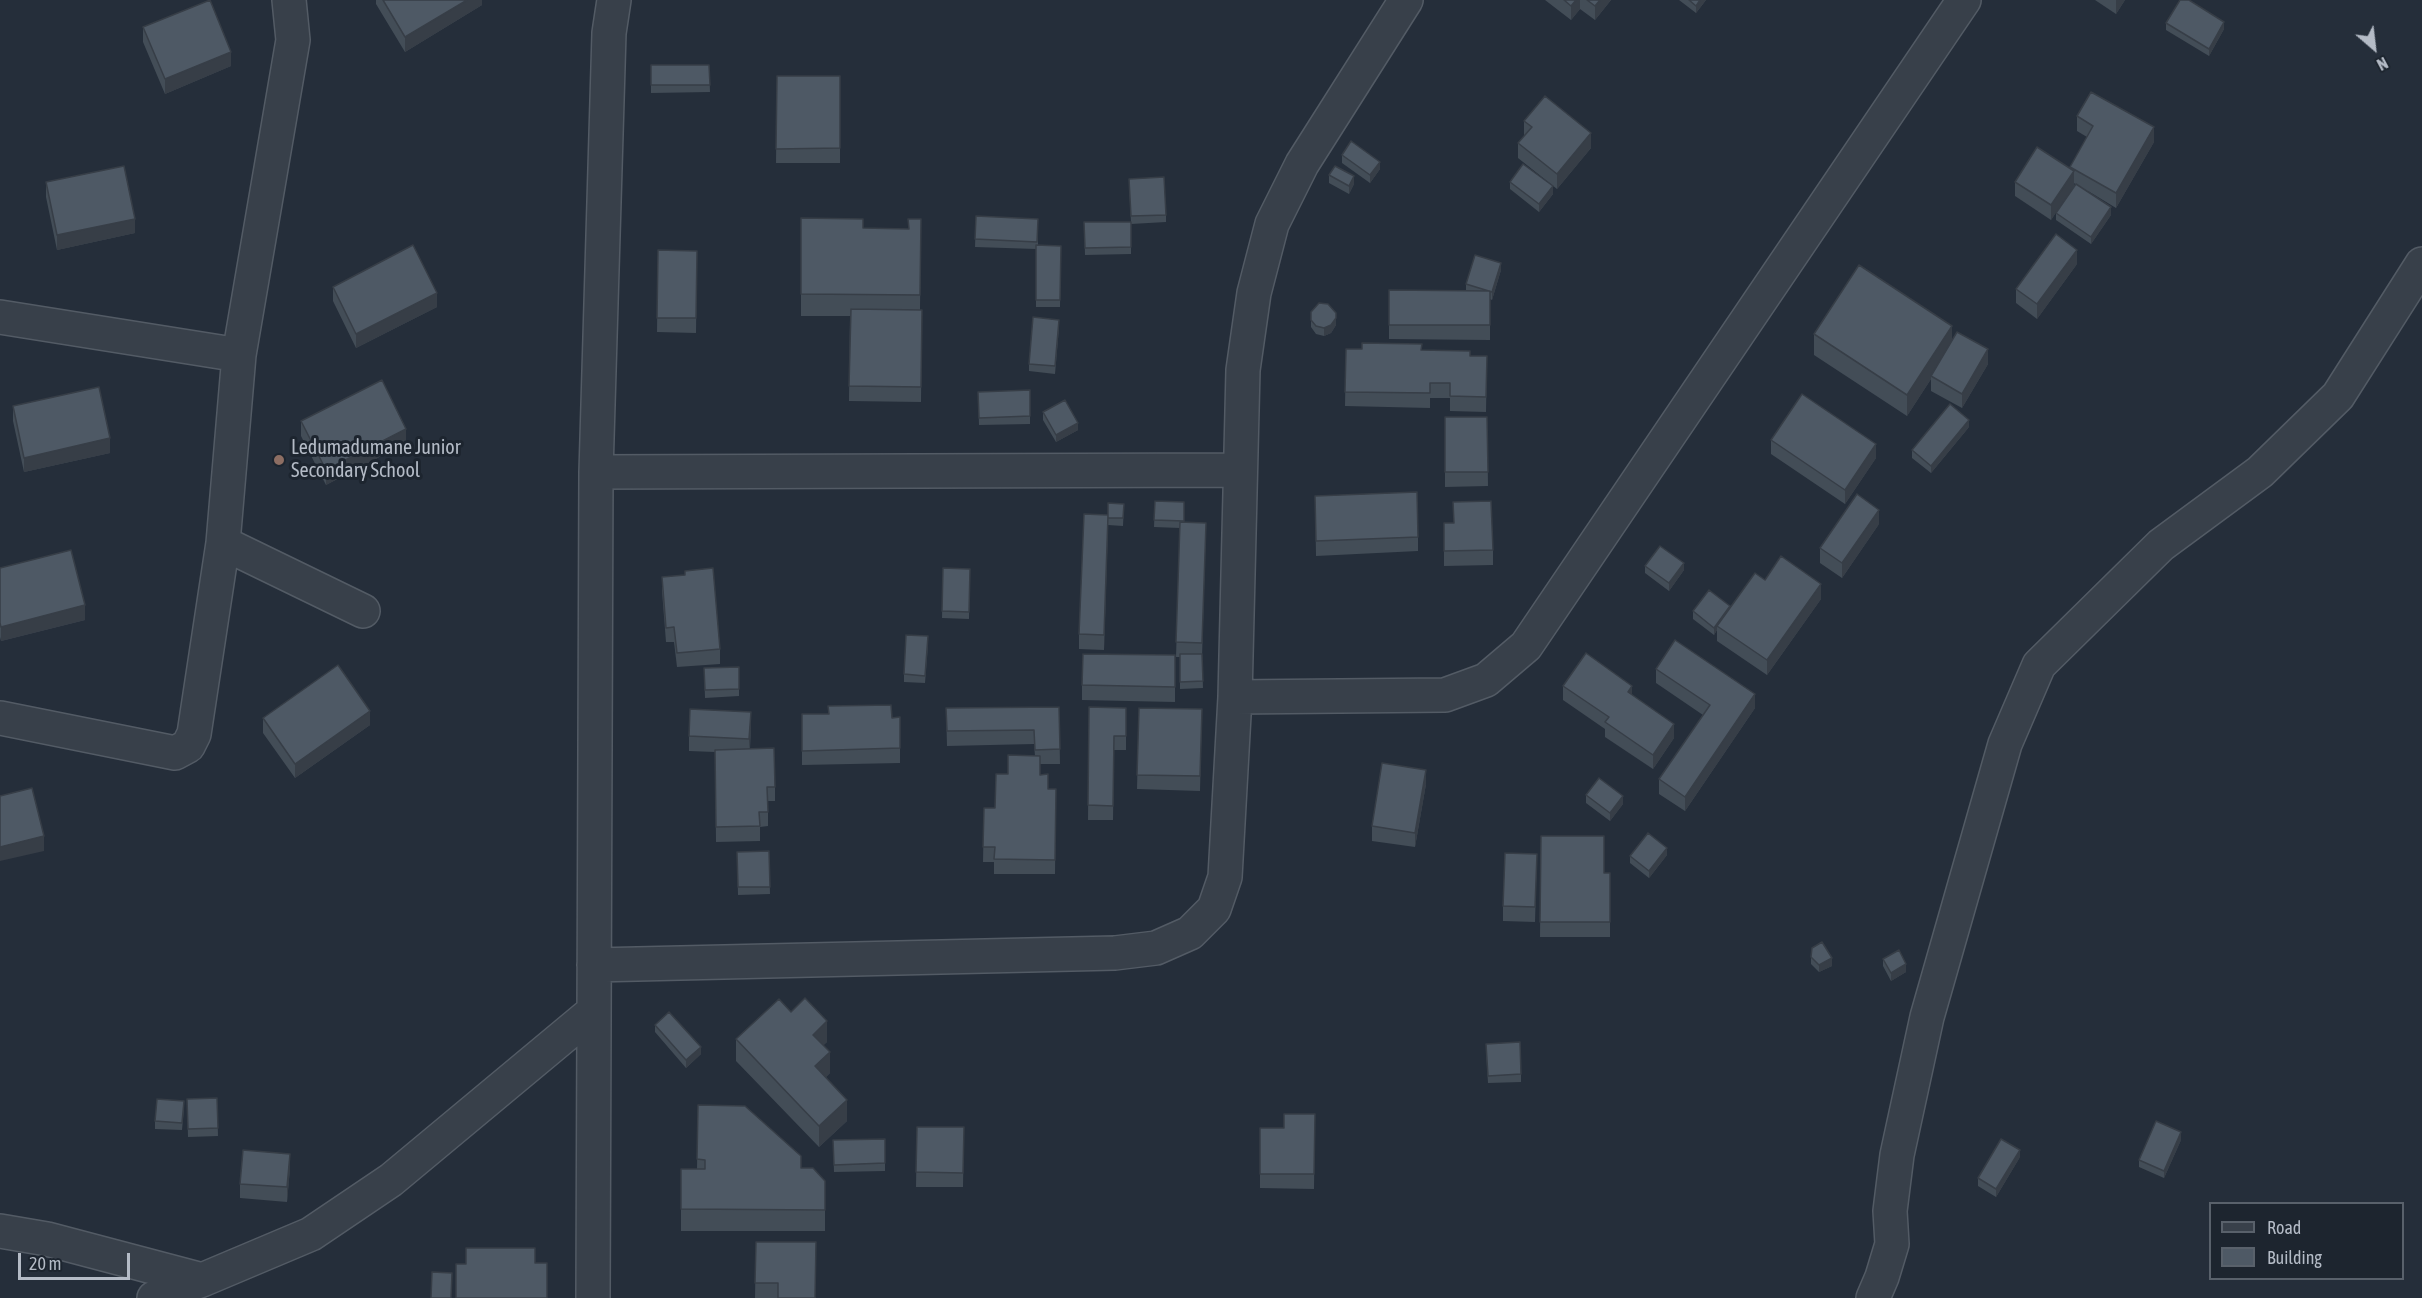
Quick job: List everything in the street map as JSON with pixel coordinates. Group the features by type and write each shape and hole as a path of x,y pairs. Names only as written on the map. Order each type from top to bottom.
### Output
{"street":[{"path":"0,718 175,753 188,746 196,721 223,543 239,355 293,40 289,0"},
{"path":"593,1298 596,472 609,33 614,0"},
{"path":"594,965 1115,953 1156,948 1190,933 1214,909 1225,877 1235,697 1243,370 1254,293 1272,224 1302,164 1406,0"},
{"path":"1235,697 1444,695 1486,680 1526,646 1964,0"},
{"path":"1873,1298 1892,1244 1890,1211 1897,1155 1926,1017 2006,744 2039,664 2161,545 2260,472 2338,396 2422,264"},
{"path":"0,317 239,355"},
{"path":"596,472 1240,470"},
{"path":"223,543 363,611"},
{"path":"153,1298 311,1234 391,1180 594,1011"},
{"path":"0,1232 47,1239 201,1280"}],"building":[{"path":"210,0 231,52 165,79 143,27"},
{"path":"383,0 467,0 405,37"},
{"path":"1564,0 1576,0 1571,6"},
{"path":"1587,0 1600,0 1595,6"},
{"path":"1689,0 1700,0 1696,6"},
{"path":"2180,0 2189,0 2224,22 2209,49 2166,23"},
{"path":"651,65 709,65 710,85 651,85"},
{"path":"777,76 840,76 840,148 776,149"},
{"path":"2091,92 2154,127 2116,193 2070,167 2093,126 2077,116"},
{"path":"1545,96 1591,133 1557,174 1518,143 1532,127 1524,121"},
{"path":"1351,141 1380,162 1370,175 1342,155"},
{"path":"2037,147 2074,171 2051,205 2015,182"},
{"path":"1523,164 1553,186 1539,204 1510,182"},
{"path":"124,166 135,219 57,235 46,182"},
{"path":"1335,166 1354,176 1349,186 1329,175"},
{"path":"1164,177 1166,215 1131,216 1129,179"},
{"path":"2076,184 2111,207 2091,237 2056,213"},
{"path":"976,216 1038,219 1037,242 975,239"},
{"path":"801,218 863,219 863,228 909,229 908,219 921,219 920,295 801,294"},
{"path":"1084,222 1131,222 1131,247 1085,248"},
{"path":"2056,234 2077,250 2037,304 2016,289"},
{"path":"413,245 437,293 356,334 333,287"},
{"path":"1036,245 1061,246 1060,300 1036,300"},
{"path":"658,250 697,251 696,318 657,318"},
{"path":"1475,255 1501,263 1492,292 1466,284"},
{"path":"1859,265 1952,326 1907,395 1814,334"},
{"path":"1389,290 1490,291 1490,325 1389,325"},
{"path":"1319,303 1328,304 1336,313 1336,318 1331,325 1324,328 1316,326 1311,320 1311,312"},
{"path":"851,309 922,310 921,387 849,386"},
{"path":"1033,317 1059,320 1055,366 1029,364"},
{"path":"1957,332 1988,349 1962,394 1931,376"},
{"path":"1362,343 1422,344 1421,350 1470,351 1470,356 1487,356 1486,397 1450,396 1450,383 1430,383 1430,393 1345,392 1346,349 1362,349"},
{"path":"382,380 406,429 326,470 301,421"},
{"path":"99,387 110,438 24,458 13,406"},
{"path":"1030,390 1030,416 979,418 978,392"},
{"path":"1802,394 1876,444 1845,490 1771,440"},
{"path":"1065,400 1078,423 1056,435 1043,412"},
{"path":"1950,404 1969,420 1931,466 1912,450"},
{"path":"1445,417 1487,417 1488,472 1445,472"},
{"path":"1417,492 1418,537 1316,541 1315,496"},
{"path":"1857,494 1879,510 1842,563 1820,548"},
{"path":"1155,501 1184,502 1184,521 1154,520"},
{"path":"1491,501 1493,550 1444,551 1444,523 1454,523 1453,502"},
{"path":"1108,503 1124,504 1123,518 1108,518"},
{"path":"1084,514 1108,515 1104,635 1079,634"},
{"path":"1180,522 1206,523 1202,643 1176,642"},
{"path":"1660,546 1684,563 1669,583 1645,566"},
{"path":"71,550 85,605 1,627 0,568"},
{"path":"1781,556 1821,584 1767,660 1717,626 1755,573 1765,580"},
{"path":"713,568 720,649 677,653 674,627 666,628 662,577 685,575 685,571"},
{"path":"943,568 970,569 969,612 942,611"},
{"path":"1709,590 1730,606 1714,628 1693,611"},
{"path":"906,635 928,636 925,676 904,674"},
{"path":"1675,640 1755,694 1685,797 1659,779 1710,705 1656,669"},
{"path":"1586,653 1632,686 1628,692 1674,724 1653,755 1605,722 1609,717 1563,686"},
{"path":"1083,654 1175,655 1175,687 1082,685"},
{"path":"1180,654 1202,654 1203,681 1180,682"},
{"path":"338,665 370,711 295,764 263,718"},
{"path":"739,667 739,689 705,690 704,668"},
{"path":"891,705 892,718 900,717 900,748 802,751 802,714 829,714 828,706"},
{"path":"1059,707 1060,749 1035,750 1034,730 947,731 946,708"},
{"path":"1089,707 1126,708 1126,736 1114,736 1113,806 1088,805"},
{"path":"1139,708 1202,709 1200,776 1137,775"},
{"path":"690,709 751,712 749,739 689,736"},
{"path":"774,748 775,787 767,787 768,812 759,812 760,826 716,827 715,750"},
{"path":"1008,755 1040,756 1040,775 1048,774 1048,789 1056,789 1055,860 994,859 995,847 983,847 984,808 995,808 996,774 1008,774"},
{"path":"1382,763 1426,770 1415,833 1372,826"},
{"path":"1599,778 1623,796 1610,813 1586,795"},
{"path":"32,788 44,836 0,847 0,796"},
{"path":"1648,833 1667,848 1649,871 1630,856"},
{"path":"1541,836 1604,836 1604,873 1610,873 1610,922 1540,922"},
{"path":"769,851 770,887 738,887 737,852"},
{"path":"1505,853 1537,854 1535,907 1503,906"},
{"path":"1822,942 1832,958 1819,965 1811,957 1812,948"},
{"path":"1899,950 1906,964 1891,973 1883,959"},
{"path":"805,998 827,1021 813,1035 830,1052 815,1066 847,1100 819,1126 736,1039 779,999 791,1012"},
{"path":"669,1012 701,1047 686,1060 655,1025"},
{"path":"1520,1042 1521,1074 1488,1076 1486,1044"},
{"path":"217,1098 218,1128 188,1129 187,1099"},
{"path":"157,1099 184,1101 182,1123 155,1121"},
{"path":"698,1105 745,1106 801,1156 801,1168 813,1168 825,1181 825,1210 681,1209 681,1169 705,1169 705,1160 697,1159"},
{"path":"1284,1114 1315,1114 1314,1174 1260,1174 1260,1128 1284,1128"},
{"path":"2156,1121 2181,1132 2164,1171 2139,1160"},
{"path":"917,1127 964,1127 963,1173 916,1172"},
{"path":"885,1139 885,1163 834,1165 833,1140"},
{"path":"2001,1139 2020,1150 1996,1189 1978,1178"},
{"path":"243,1150 290,1154 287,1187 240,1184"},
{"path":"756,1242 816,1242 815,1298 778,1298 778,1283 755,1283"},
{"path":"466,1248 535,1248 535,1263 547,1263 547,1298 456,1298 456,1264 466,1264"},
{"path":"432,1272 452,1273 451,1298 431,1298"}],"place":[{"name":"Ledumadumane Junior Secondary School","path":"279,460"}]}
